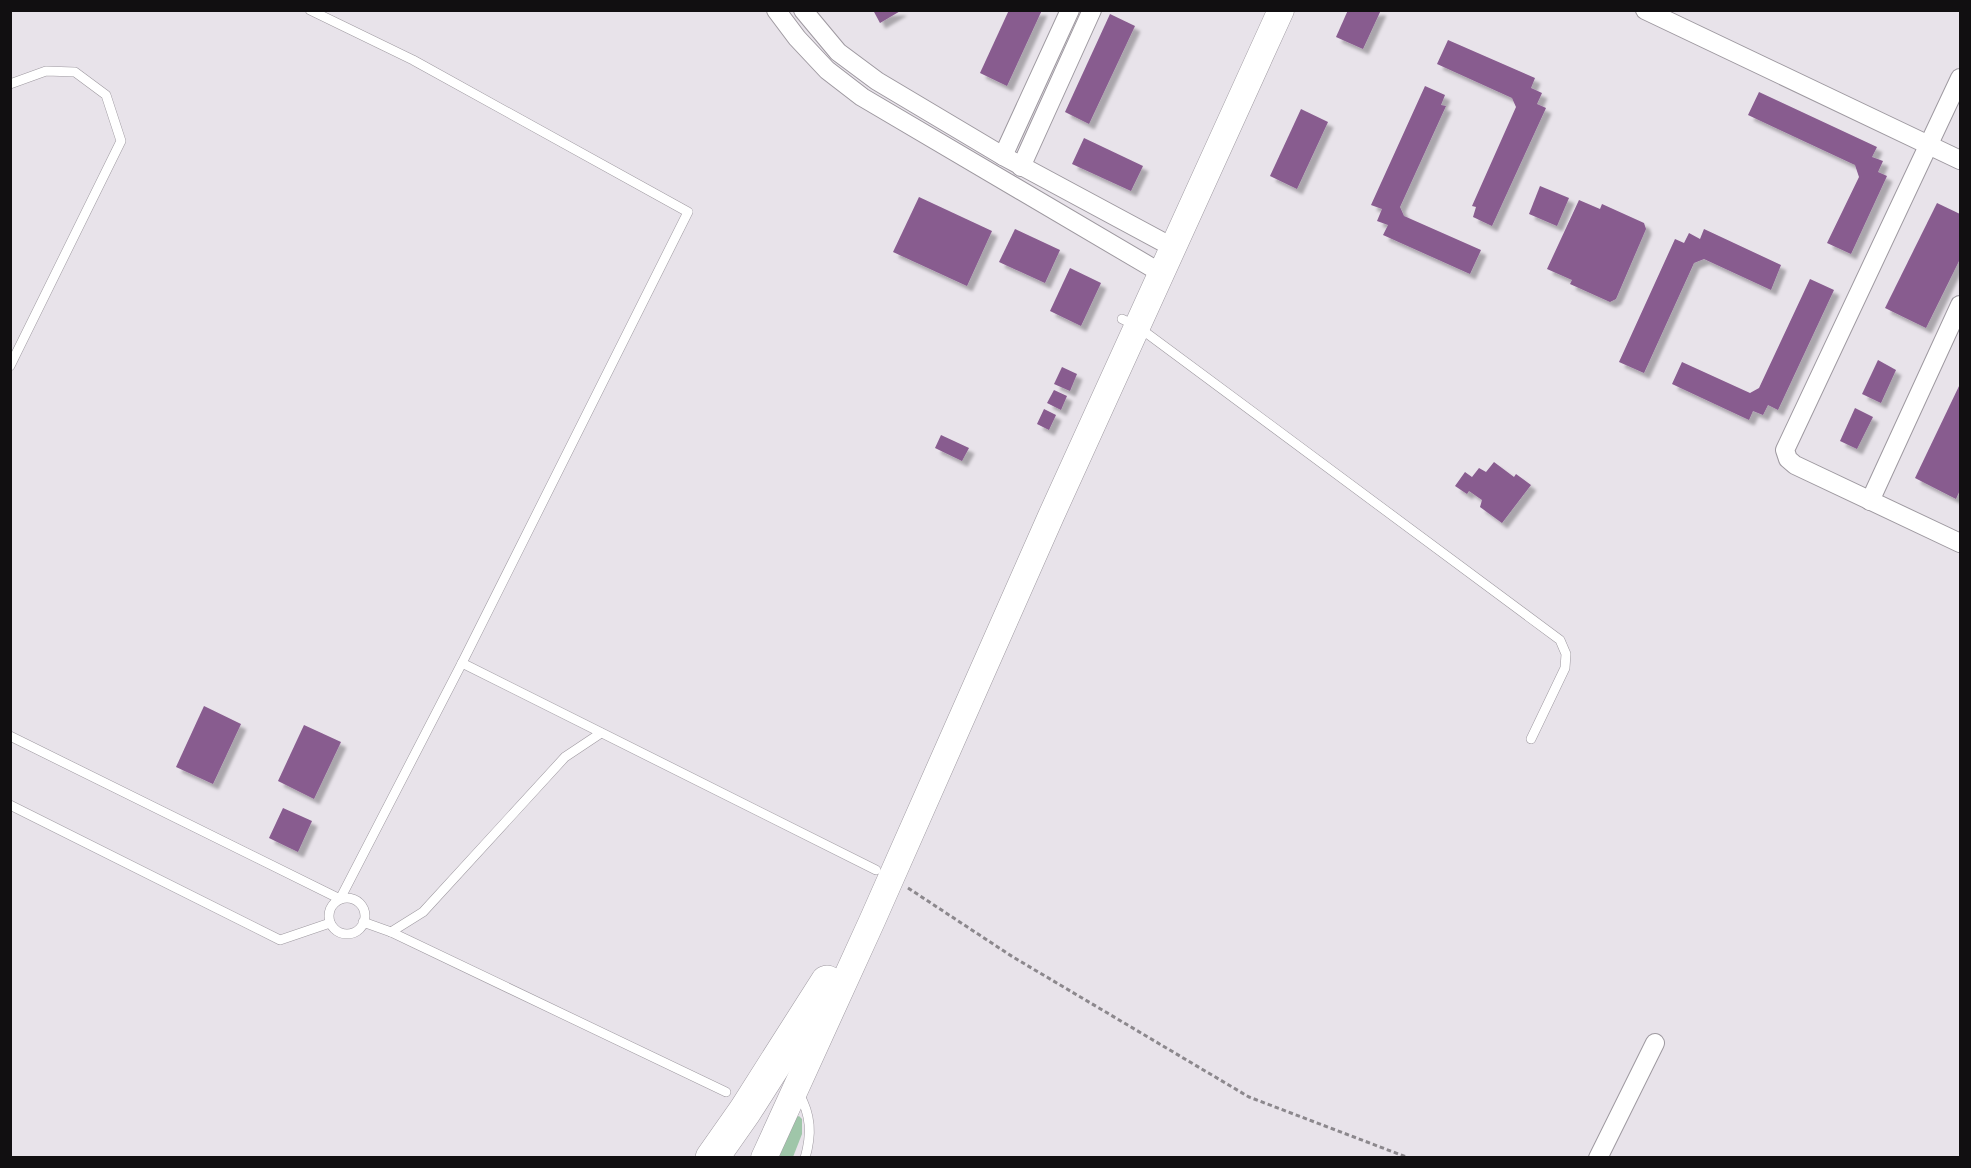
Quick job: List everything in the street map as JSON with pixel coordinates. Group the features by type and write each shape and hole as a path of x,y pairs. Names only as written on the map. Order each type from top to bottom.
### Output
{"highway":[{"path":"712,1158 745,1111 827,982"}],"main road":[{"path":"1167,244 1262,10"},
{"path":"764,1158 1034,512 1281,10"},
{"path":"752,1158 827,982 884,874"}],"street":[{"path":"776,10 797,38 827,70 862,97 1154,268"},
{"path":"803,10 838,52 876,81 1021,167 1167,244"},
{"path":"1002,156 1070,10"},
{"path":"1021,167 1092,10"},
{"path":"1645,10 1960,160"},
{"path":"1960,78 1786,445 1786,455 1795,465 1960,543"},
{"path":"1870,501 1960,305"},
{"path":"1598,1158 1656,1043"}],"lane":[{"path":"310,10 413,60 688,212 462,663 340,899"},
{"path":"10,84 46,71 75,72 106,94 121,141 10,366"},
{"path":"1129,323 1560,640 1566,654 1565,668 1531,739"},
{"path":"462,663 884,874"},
{"path":"391,932 423,912 566,757 602,733"},
{"path":"10,736 340,899"},
{"path":"10,805 280,940 330,923"},
{"path":"352,898 361,905 363,922 356,931 339,932 330,923 329,912 335,902 352,898"},
{"path":"363,922 391,932 726,1092"},
{"path":"795,1087 808,1115 811,1131 805,1158"}],"path":[{"path":"884,874 1013,957 1249,1097 1409,1158"}],"green space":[{"path":"799,1116 802,1119 802,1134 793,1157 776,1158 793,1119"}],"building":[{"path":"873,10 902,10 880,23"},
{"path":"1009,10 1042,10 1007,86 980,73"},
{"path":"1348,10 1381,10 1363,49 1336,37"},
{"path":"1110,14 1135,26 1089,124 1065,112"},
{"path":"1448,40 1535,78 1531,88 1542,93 1537,104 1546,108 1492,226 1473,217 1476,207 1472,206 1516,107 1512,98 1437,64"},
{"path":"1425,86 1445,95 1441,105 1446,106 1400,207 1404,216 1481,250 1470,274 1383,235 1388,225 1377,221 1382,209 1371,205"},
{"path":"1759,92 1877,147 1872,157 1883,161 1878,172 1887,176 1851,254 1827,243 1859,177 1855,165 1748,115"},
{"path":"1301,109 1328,122 1297,189 1270,176"},
{"path":"1084,138 1143,166 1131,191 1072,164"},
{"path":"1540,186 1569,198 1557,226 1529,214"},
{"path":"919,197 992,231 967,286 893,252"},
{"path":"1579,200 1600,209 1602,204 1644,223 1646,229 1616,299 1610,302 1570,284 1572,280 1547,269"},
{"path":"1937,203 1960,214 1960,259 1926,328 1885,308"},
{"path":"1015,229 1060,250 1045,283 999,262"},
{"path":"1704,229 1781,265 1771,290 1704,259 1694,263 1644,373 1619,362 1675,239 1684,243 1689,233 1700,239"},
{"path":"1070,268 1101,283 1081,326 1050,311"},
{"path":"1810,279 1834,290 1778,410 1768,405 1763,415 1753,411 1749,420 1672,384 1682,362 1750,393 1759,388"},
{"path":"1878,360 1896,370 1881,403 1862,394"},
{"path":"1062,367 1077,374 1070,391 1054,384"},
{"path":"1960,384 1960,490 1956,499 1915,478"},
{"path":"1054,390 1067,396 1061,410 1047,403"},
{"path":"1855,408 1873,417 1857,449 1840,441"},
{"path":"1044,409 1056,415 1049,430 1037,424"},
{"path":"941,435 969,448 962,461 935,448"},
{"path":"1494,462 1514,477 1516,474 1531,485 1502,523 1480,507 1482,500 1469,491 1467,494 1455,486 1465,472 1472,477 1479,468 1486,472"},
{"path":"204,706 241,724 213,784 176,767"},
{"path":"304,725 341,742 314,799 278,781"},
{"path":"283,808 312,821 298,852 269,838"}]}
